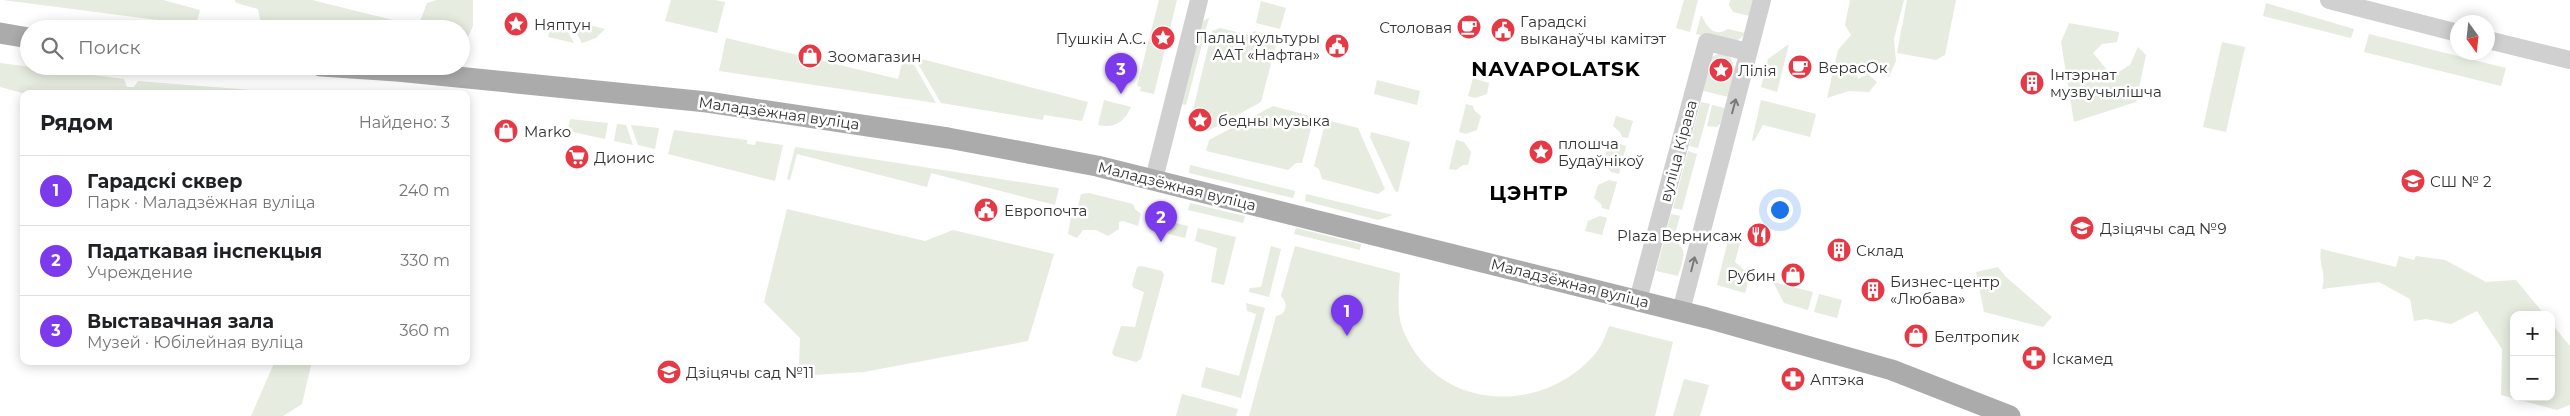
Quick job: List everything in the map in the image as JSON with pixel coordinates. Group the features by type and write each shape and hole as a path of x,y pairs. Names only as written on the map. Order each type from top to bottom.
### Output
{"main road":[{"path":"0,33 20,36"},
{"name":"Маладзёжная вуліца","path":"437,75 707,102 948,138 1096,166 1681,311 1892,370 2010,416"}],"street":[{"path":"1154,179 1199,0"},
{"path":"1681,311 1762,0"},
{"path":"2329,0 2450,31"},
{"name":"вуліца Кірава","path":"1638,300 1707,42 1748,52"},
{"path":"2495,42 2570,60"}],"shaded area":[{"path":"3,0 163,0 200,10 197,20 157,20"},
{"path":"235,0 312,0 393,20 260,20 258,9 236,3"},
{"path":"437,0 473,0 473,26 470,32 470,20 420,20 427,3"},
{"path":"671,0 715,0 725,2 717,33 665,21"},
{"path":"1159,0 1177,0 1154,94 1140,91 1141,87 1137,86"},
{"path":"1684,0 1698,0 1690,32 1676,28"},
{"path":"1730,0 1753,0 1749,16 1733,12 1729,5"},
{"path":"1850,0 1904,0 1894,39 1896,61 1889,77 1872,66 1857,73 1858,79 1868,74 1877,82 1869,92 1849,91 1827,98 1838,50 1851,35 1845,25"},
{"path":"1907,0 1956,0 1945,55 1936,60 1897,53"},
{"path":"1261,1 1286,8 1280,29 1256,23"},
{"path":"2266,3 2354,29 2351,38 2263,16"},
{"path":"1701,15 1708,27 1714,31 1718,32 1728,29 1745,33 1735,41 1729,42 1722,42 1696,34"},
{"path":"1209,18 1186,105 1181,104 1201,22"},
{"path":"569,20 605,29 596,38 582,43"},
{"path":"563,23 574,43 548,37 551,25 556,26"},
{"path":"2069,23 2119,32 2117,42 2102,44 2093,53 2112,76 2130,65 2138,47 2146,55 2136,102 2074,122 2061,42"},
{"path":"1220,28 1249,35 1254,31 1278,37 1261,102 1208,131 1211,120 1205,110 1193,110 1212,31"},
{"path":"2369,34 2450,54 2450,60 2474,60 2506,68 2501,86 2364,52"},
{"path":"726,38 898,79 904,55 909,56 936,103 719,71"},
{"path":"2222,42 2245,47 2226,132 2203,127"},
{"path":"1789,44 1777,92 1761,87 1768,59"},
{"path":"1721,53 1731,58 1735,69 1728,97 1700,90 1711,57"},
{"path":"914,57 1088,102 1082,121 1044,115 1043,120 941,103"},
{"path":"0,63 20,66 20,75 93,75 124,79 127,87 134,87 138,81 251,90 20,90 20,92 0,87"},
{"path":"1473,78 1489,83 1487,94 1475,98 1468,96"},
{"path":"1377,80 1420,91 1417,105 1374,94"},
{"path":"1104,100 1131,107 1125,117 1118,123 1109,126 1098,125"},
{"path":"1761,100 1816,114 1810,137 1763,125 1754,141 1752,140"},
{"path":"1701,102 1710,104 1698,148 1689,146"},
{"path":"1466,104 1473,106 1474,110 1481,116 1477,130 1466,134 1459,132"},
{"path":"1712,105 1725,108 1720,124 1717,127 1707,126"},
{"path":"1273,106 1314,117 1302,163 1296,163 1288,170 1206,151 1209,140"},
{"path":"1616,116 1633,121 1628,138 1622,137 1620,132 1613,126"},
{"path":"570,119 608,123 605,139 568,131"},
{"path":"1326,120 1358,128 1385,189 1378,194 1322,179 1319,169 1314,166"},
{"path":"617,124 626,125 633,145 614,141"},
{"path":"631,125 659,128 655,149 638,145"},
{"path":"674,130 747,140 747,144 755,145 756,141 783,145 775,181 668,154"},
{"path":"1371,132 1410,142 1398,192 1395,191 1370,137"},
{"path":"1456,140 1464,142 1471,152 1468,165 1463,165 1456,170 1449,169"},
{"path":"1620,144 1626,146 1619,174 1611,172 1604,162 1607,149"},
{"path":"795,147 1059,188 1055,205 931,173 927,187 797,154 790,180 787,179"},
{"path":"1688,151 1697,154 1682,210 1673,208"},
{"path":"1190,165 1295,191 1293,198 1189,173"},
{"path":"1609,180 1617,182 1609,210 1602,208 1601,204 1594,198 1598,185"},
{"path":"1089,193 1133,204 1135,209 1141,214 1138,226 1123,221 1119,222 1119,229 1108,236 1096,230 1083,230 1077,238 1068,234 1072,210 1078,206 1081,194"},
{"path":"1306,194 1393,215 1378,220 1305,201"},
{"path":"1190,203 1245,216 1243,223 1188,210"},
{"path":"787,209 925,241 953,230 1054,254 1028,341 864,372 813,375 799,367 800,338 764,302"},
{"path":"1671,214 1680,216 1673,241 1682,247 1683,251 1683,261 1678,276 1656,271"},
{"path":"1600,216 1607,218 1602,235 1585,231 1588,221"},
{"path":"1163,220 1188,226 1185,238 1160,232"},
{"path":"1198,228 1236,237 1224,285 1211,282 1217,248 1195,241"},
{"path":"1296,228 1361,244 1360,250 1294,234"},
{"path":"1729,236 1741,239 1735,262 1750,275 1745,293 1717,285"},
{"path":"1271,246 1281,249 1269,297 1249,292 1250,288 1261,287"},
{"path":"1295,246 1400,273 1399,309 1403,330 1419,358 1441,378 1466,391 1494,396 1523,395 1551,387 1576,372 1598,350 1609,326 1673,342 1655,416 1249,416 1276,316 1282,314 1285,307 1281,296"},
{"path":"2321,249 2396,267 2399,256 2414,260 2416,256 2445,260 2486,282 2516,280 2542,311 2510,311 2510,397 2501,395 2502,349 2477,311 2451,324 2426,319 2414,321 2410,299 2379,282 2322,289 2324,278 2320,255"},
{"path":"1141,266 1162,271 1164,275 1141,359 1136,362 1114,356 1112,353 1121,326 1135,327 1144,292 1134,288 1132,285 1137,267"},
{"path":"1998,267 2006,277 2052,317 2043,327 1984,312 1976,272"},
{"path":"1773,282 1813,292 1808,310 1784,303"},
{"path":"1819,294 1842,300 1837,318 1814,312"},
{"path":"1246,303 1265,308 1241,398 1201,387 1206,367 1239,376 1256,314 1247,311"},
{"path":"2555,328 2570,346 2570,405 2557,410 2523,401 2555,401"},
{"path":"273,365 311,365 302,404 283,416 251,416"},
{"path":"1684,379 1709,385 1700,416 1673,416"},
{"path":"1182,394 1238,409 1236,416 1176,416"}],"place":[{"name":"Няптун","path":"516,24"},
{"name":"Столовая","path":"1469,27"},
{"name":"Гарадскі выканаўчы камітэт","path":"1503,30"},
{"name":"Пушкін А.С.","path":"1163,38"},
{"name":"Палац культуры ААТ «Нафтан»","path":"1337,46"},
{"name":"Зоомагазин","path":"810,56"},
{"name":"ВерасОк","path":"1800,67"},
{"name":"Лілія","path":"1721,70"},
{"name":"Інтэрнат музвучылішча","path":"2032,83"},
{"name":"Выставачная зала","path":"1121,94"},
{"name":"бедны музыка","path":"1200,120"},
{"name":"Marko","path":"506,131"},
{"name":"плошча Будаўнікоў","path":"1541,152"},
{"name":"Дионис","path":"577,157"},
{"name":"СШ № 2","path":"2413,181"},
{"name":"Европочта","path":"986,210"},
{"name":"Дзіцячы сад №9","path":"2082,228"},
{"name":"Plaza Вернисаж","path":"1759,235"},
{"name":"Падаткавая інспекцыя","path":"1161,242"},
{"name":"Склад","path":"1839,250"},
{"name":"Рубин","path":"1793,275"},
{"name":"Бизнес-центр «Любава»","path":"1873,290"},
{"name":"Гарадскі сквер","path":"1347,336"},
{"name":"Белтропик","path":"1916,336"},
{"name":"Іскамед","path":"2034,358"},
{"name":"Дзіцячы сад №11","path":"669,372"},
{"name":"Аптэка","path":"1793,379"}],"district":[{"name":"NAVAPOLATSK","path":"1556,69"},
{"name":"ЦЭНТР","path":"1529,193"}]}
